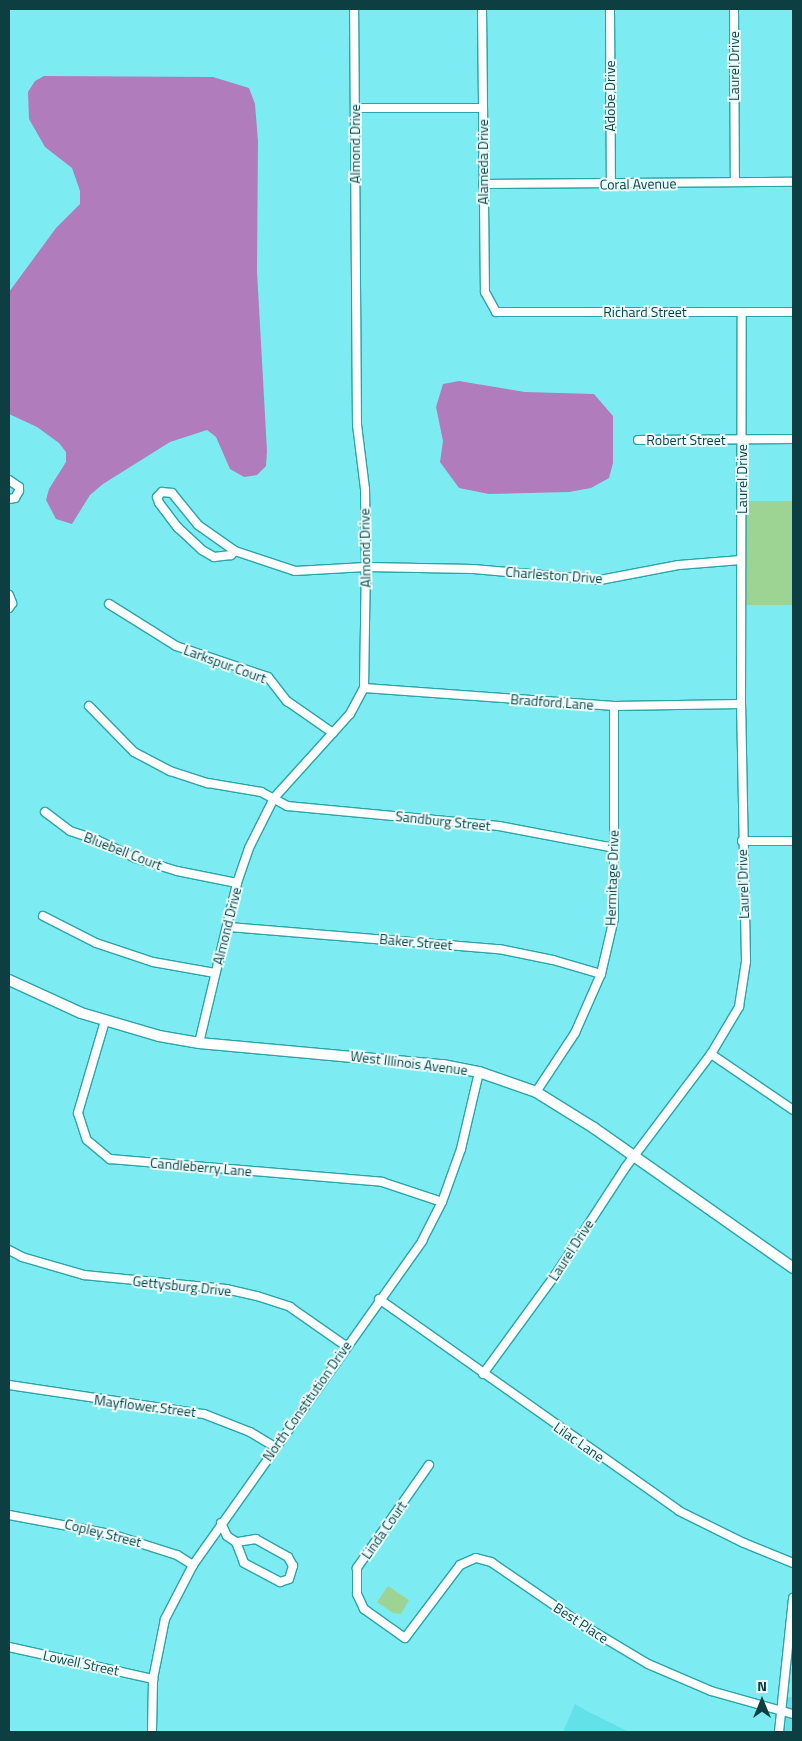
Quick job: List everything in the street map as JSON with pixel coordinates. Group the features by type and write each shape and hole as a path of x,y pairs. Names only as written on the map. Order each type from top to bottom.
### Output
{"street":[{"name":"Almond Drive","path":"199,1043 215,973 229,927 237,883 249,848 274,798 350,714 364,688 366,567 364,489 357,425 354,9"},
{"name":"Alameda Drive","path":"482,9 485,292 496,312"},
{"name":"Adobe Drive","path":"610,9 611,184"},
{"name":"Laurel Drive","path":"734,9 735,182"},
{"path":"355,108 483,108"},
{"name":"Coral Avenue","path":"483,184 793,182"},
{"name":"Richard Street","path":"496,312 793,312"},
{"name":"Laurel Drive","path":"483,1374 556,1274 634,1157 711,1054 739,1007 746,961 742,841 741,704 742,312"},
{"name":"Robert Street","path":"638,440 793,439"},
{"path":"9,480 19,487 19,492 15,498 9,499"},
{"path":"162,492 172,493 198,525 235,551 231,555 214,557 202,550 178,528 159,503 157,497 162,492"},
{"name":"Charleston Drive","path":"235,551 295,571 366,567 473,569 600,580 678,566 741,560"},
{"path":"9,595 12,603 9,608"},
{"name":"Larkspur Court","path":"109,604 176,646 268,677 287,701 333,733"},
{"name":"Bradford Lane","path":"364,688 614,706 741,704"},
{"name":"Sandburg Street","path":"89,706 134,752 170,771 208,782 261,792 286,806 499,826 614,848"},
{"name":"Hermitage Drive","path":"536,1092 575,1033 601,974 614,918 614,706"},
{"name":"Bluebell Court","path":"45,812 70,831 97,840 135,858 237,883"},
{"path":"742,841 793,841"},
{"path":"43,916 96,943 153,962 215,973"},
{"name":"Baker Street","path":"229,927 499,949 553,960 601,974"},
{"name":"West Illinois Avenue","path":"9,980 105,1021 199,1043 443,1065 479,1072 536,1092 634,1157 793,1268"},
{"name":"Candleberry Lane","path":"105,1021 78,1113 87,1140 110,1159 382,1182 442,1202"},
{"path":"711,1054 793,1110"},
{"name":"North Constitution Drive","path":"152,1732 152,1679 165,1619 193,1565 221,1523 378,1299 422,1241 442,1202 460,1149 479,1072"},
{"name":"Gettysburg Drive","path":"9,1250 52,1267 84,1275 226,1289 257,1296 290,1307 346,1346"},
{"name":"Lilac Lane","path":"378,1299 679,1511 744,1544 793,1563"},
{"name":"Mayflower Street","path":"9,1385 204,1414 250,1432 275,1447"},
{"name":"Linda Court","path":"405,1638 364,1609 357,1594 357,1568 429,1464"},
{"name":"Copley Street","path":"9,1515 111,1534 177,1555 193,1565"},
{"path":"221,1523 228,1536 236,1542 244,1563 280,1582 289,1578 293,1566 288,1557 256,1539 236,1542"},
{"name":"Best Place","path":"405,1638 460,1565 476,1558 491,1562 586,1627 648,1664 712,1691 793,1714"},
{"path":"779,1732 793,1598"},
{"name":"Lowell Street","path":"9,1647 152,1679"}],"shaded area":[{"path":"44,76 213,77 249,88 255,104 258,141 257,271 267,451 266,466 257,475 244,477 230,469 216,437 207,430 170,442 103,484 90,495 72,524 56,519 46,500 49,489 66,462 66,452 59,443 37,427 9,414 9,292 56,228 80,204 80,191 72,168 45,147 29,119 28,92 35,81"},
{"path":"459,381 525,392 594,394 613,416 613,463 609,478 591,488 569,492 489,494 459,488 440,462 443,441 436,407 443,384"},
{"path":"787,1697 793,1697 793,1732 785,1732"},
{"path":"575,1704 587,1711 629,1732 563,1732"}],"green space":[{"path":"742,501 793,501 793,605 742,605"},
{"path":"388,1586 409,1600 401,1614 393,1613 377,1602"}]}
